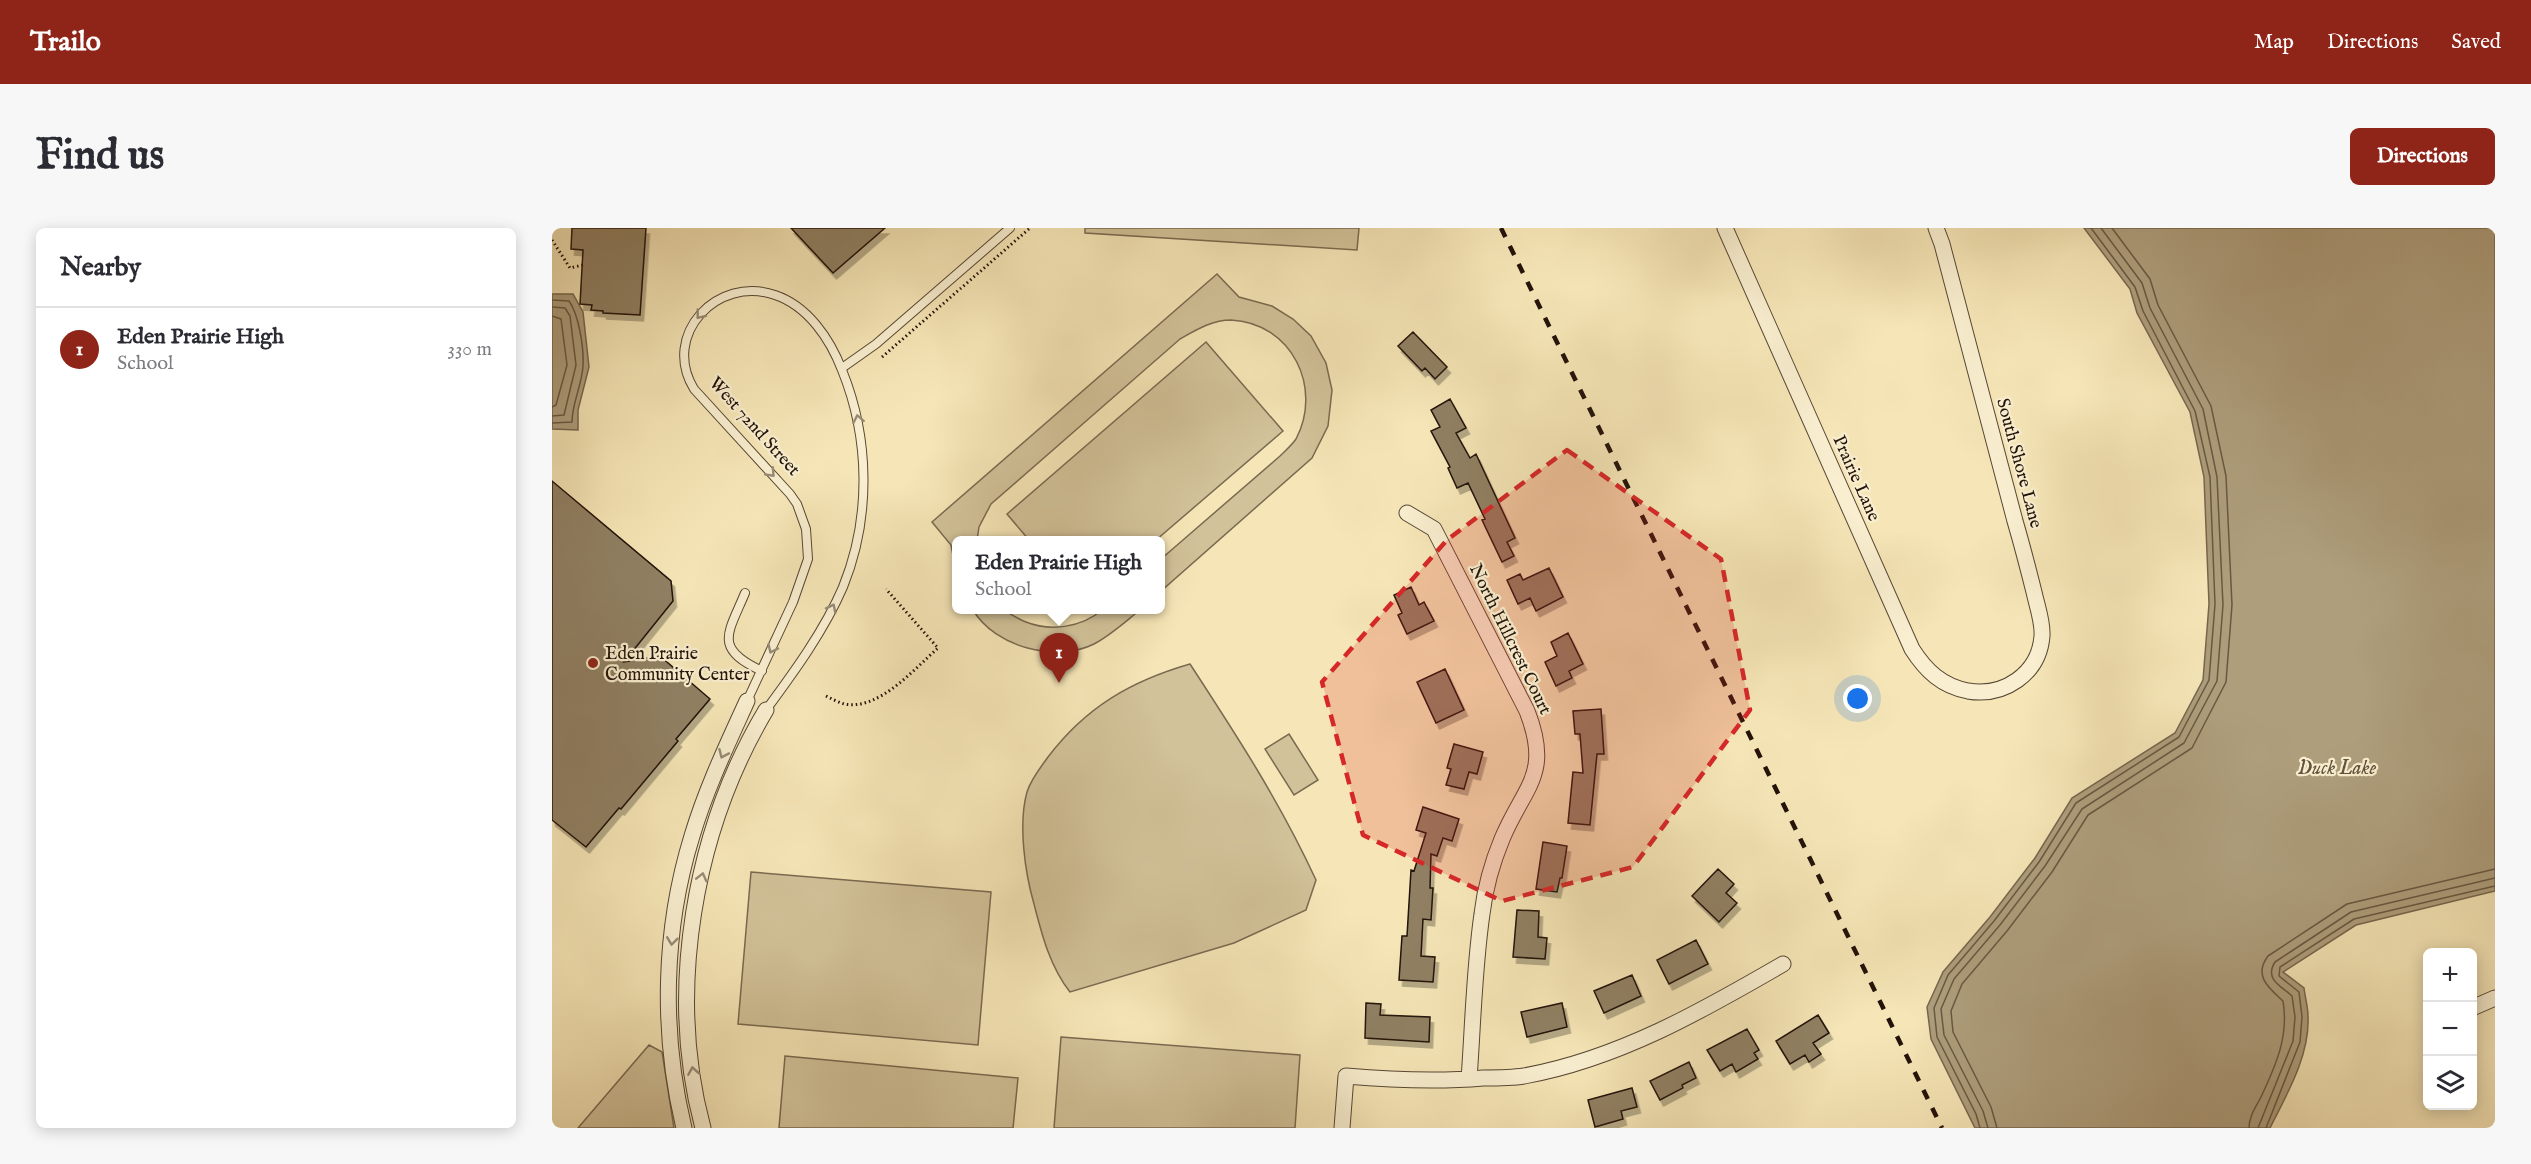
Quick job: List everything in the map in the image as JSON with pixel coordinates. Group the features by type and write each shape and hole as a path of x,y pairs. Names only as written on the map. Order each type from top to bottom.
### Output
{"street":[{"name":"Prairie Lane","path":"1725,228 1912,649 1923,666 1937,679 1954,688 1977,692 1998,690"},
{"name":"South Shore Lane","path":"1936,228 2043,635 2039,654 2029,671 2016,683 1998,690"},
{"name":"North Hillcrest Court","path":"1407,513 1434,529 1536,733 1537,758 1533,781 1503,838 1489,876 1483,905 1469,1079"},
{"name":"West 72nd Street","path":"684,1128 671,1062 669,1028 669,971 677,898 691,837 710,783 747,701"},
{"name":"West 72nd Street","path":"703,1128 691,1063 687,1006 693,919 705,865 727,790 766,710"},
{"path":"1342,1128 1346,1076 1413,1082 1523,1076 1622,1048 1727,996 1783,964"},
{"path":"2477,1006 2495,998"}],"lane":[{"path":"842,368 876,344 1010,228"},
{"name":"West 72nd Street","path":"747,701 803,576 808,559 806,529 797,504 790,494 694,389 686,373 685,342 695,321 713,302 732,294 766,292 789,301 813,321 830,342 856,407 861,439 864,491 859,530 849,568 835,603 766,710"},
{"path":"745,592 729,634 729,647 740,659 762,671"}],"path":[{"path":"882,357 1030,228"},
{"path":"552,240 570,268 583,265"},
{"path":"826,696 843,704 854,705 880,698 938,648 886,589"}],"highlighted area":[{"path":"1567,450 1721,559 1750,710 1633,867 1502,901 1363,835 1322,682 1447,540"}],"shaded area":[{"path":"1085,228 1359,228 1357,250 1085,233"},
{"path":"1217,274 1239,297 1272,306 1293,319 1311,336 1326,363 1332,390 1328,426 1312,458 1165,587 1165,556 1286,450 1296,439 1303,419 1306,399 1303,380 1296,362 1285,346 1271,333 1252,324 1224,320 1198,329 1180,339 991,504 979,527 978,536 952,536 952,550 951,545 932,522"},
{"path":"1206,342 1283,431 1161,536 1026,536 1007,514"},
{"path":"976,614 1011,614 1036,625 1056,627 1076,624 1097,614 1135,614 1094,644 1079,650 1062,652 1027,648 996,634"},
{"path":"1190,664 1273,796 1316,880 1306,910 1234,943 1070,992 1057,972 1048,950 1031,892 1023,833 1027,792 1048,757 1063,739 1094,710 1129,688"},
{"path":"1289,734 1318,780 1294,795 1265,749"},
{"path":"751,872 991,892 978,1045 738,1024"},
{"path":"1061,1037 1300,1055 1295,1128 1054,1128"},
{"path":"649,1045 662,1052 674,1128 578,1128"},
{"path":"785,1056 1018,1078 1013,1128 779,1128"}],"water":[{"name":"Duck Lake","path":"2084,228 2495,228 2495,891 2356,925 2283,972 2304,988 2308,1031 2296,1074 2270,1128 1975,1128 1931,1039 1927,1007 1943,972 1990,917 2035,858 2072,798 2175,733 2203,680 2209,604 2204,477 2190,412 2137,313 2130,289"},
{"path":"552,294 573,294 583,312 589,367 578,410 578,430 552,429"}],"building":[{"path":"572,228 646,228 640,315 603,313 603,311 591,310 592,305 580,304 583,250 571,249"},
{"path":"791,228 885,228 833,273"},
{"path":"1413,332 1447,367 1435,379 1425,368 1422,371 1398,346"},
{"path":"1450,399 1466,428 1456,433 1470,458 1476,454 1515,538 1507,542 1514,556 1502,562 1468,483 1457,488 1448,468 1450,467 1431,431 1440,427 1431,410"},
{"name":"Eden Prairie Community Center","path":"552,481 671,581 673,601 624,662 660,656 710,699 676,739 678,741 586,847 552,820"},
{"path":"1549,568 1563,597 1536,611 1530,598 1518,604 1507,580 1520,574 1523,580"},
{"path":"1411,587 1419,605 1424,602 1434,621 1407,634 1398,615 1402,613 1394,595"},
{"path":"1568,633 1583,664 1569,671 1572,678 1556,686 1545,662 1557,656 1551,642"},
{"path":"1445,669 1464,710 1436,723 1417,682"},
{"path":"1601,709 1604,754 1597,754 1590,825 1568,823 1573,772 1583,773 1580,734 1575,734 1573,711"},
{"path":"1454,744 1483,752 1477,774 1469,772 1464,789 1446,785 1451,769 1447,768"},
{"path":"1423,807 1459,819 1452,841 1443,838 1437,856 1431,854 1430,888 1433,888 1431,920 1423,919 1421,956 1435,957 1433,982 1399,980 1402,936 1407,936 1411,870 1414,871 1426,833 1416,830"},
{"path":"1543,842 1567,846 1562,878 1560,878 1557,892 1536,889"},
{"path":"1718,869 1734,884 1726,893 1737,903 1719,922 1692,896"},
{"path":"1517,910 1539,911 1538,937 1547,938 1545,959 1513,957"},
{"path":"1696,940 1708,964 1669,984 1657,960"},
{"path":"1632,975 1641,996 1604,1013 1594,991"},
{"path":"1366,1003 1381,1004 1380,1015 1430,1017 1429,1042 1365,1038"},
{"path":"1562,1003 1567,1027 1527,1037 1521,1012"},
{"path":"1818,1015 1829,1033 1813,1043 1821,1054 1809,1062 1805,1055 1790,1064 1776,1041"},
{"path":"1747,1029 1759,1050 1754,1053 1758,1059 1736,1072 1732,1064 1720,1071 1707,1050"},
{"path":"1689,1062 1696,1078 1660,1100 1650,1081"},
{"path":"1632,1088 1637,1107 1621,1111 1623,1119 1595,1127 1588,1100"}],"railway":[{"path":"1501,228 1942,1128"}],"place":[{"name":"Eden Prairie Community Center","path":"593,663"},
{"name":"Eden Prairie High","path":"1059,683"}]}
